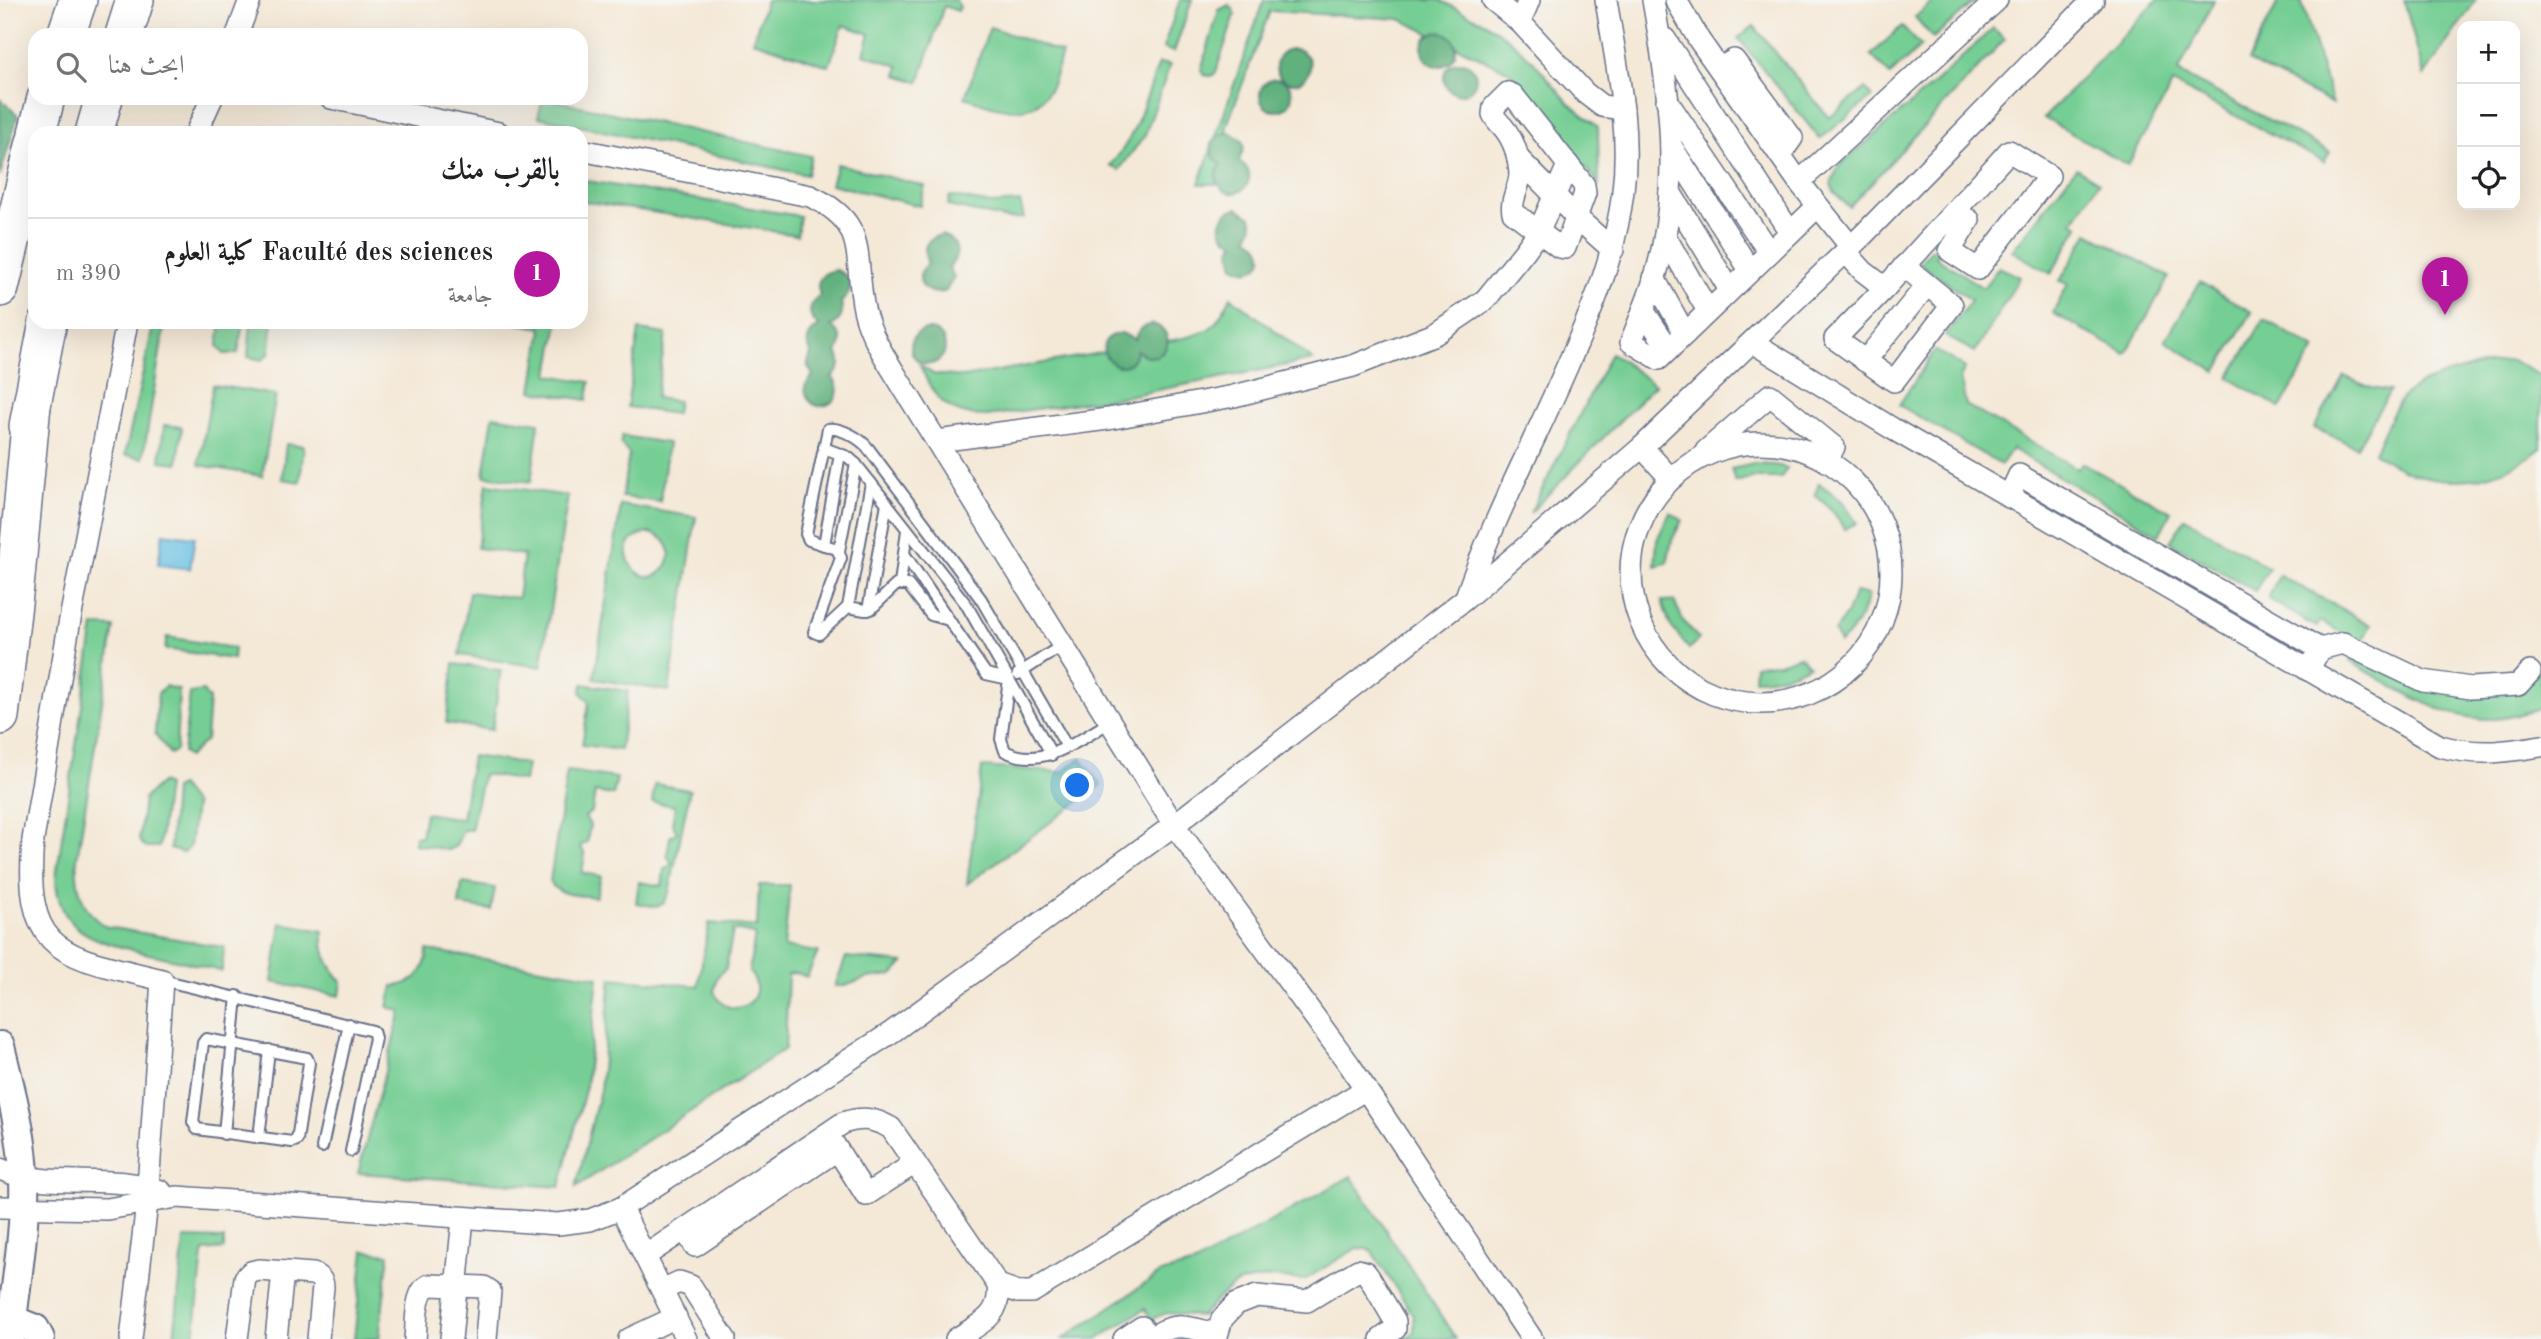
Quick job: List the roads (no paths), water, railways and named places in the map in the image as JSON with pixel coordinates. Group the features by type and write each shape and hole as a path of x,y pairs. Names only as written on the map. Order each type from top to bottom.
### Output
{"highway":[{"path":"68,28 78,0"},
{"path":"126,28 135,0"},
{"path":"39,126 44,105"},
{"path":"96,126 102,105"},
{"path":"0,288 28,171"},
{"path":"0,575 47,329"},
{"path":"0,716 32,404"}],"main road":[{"path":"0,1046 18,1128 12,1173 11,1329 35,1329 40,1339"}],"street":[{"path":"240,28 250,0"},
{"path":"1493,0 1520,22 1585,93 1602,106 1623,109"},
{"path":"1520,22 1529,0"},
{"path":"1465,598 1484,546 1599,294 1613,250 1623,190 1626,129 1606,0"},
{"path":"1653,0 1664,61 1671,146 1670,192 1665,236 1643,310 1669,349 1818,206"},
{"path":"1676,0 1699,40 1720,68 1734,60 1793,138 1780,155 1863,271 1885,288"},
{"path":"1799,183 1997,0"},
{"path":"12,1173 94,1180 147,1195 558,1224 590,1220 621,1208 892,1032 1174,825 1465,598 1643,447 1848,249 2093,0"},
{"path":"1658,28 1790,232"},
{"path":"1508,93 1513,95 1568,165 1585,190 1565,248 1559,247 1513,212 1520,175 1518,158 1514,145 1493,114 1494,107 1508,93"},
{"path":"1666,99 1769,252"},
{"path":"199,126 209,105"},
{"path":"365,105 465,126"},
{"path":"1671,146 1750,270"},
{"path":"588,151 810,196 830,205 841,214 853,236 864,310 879,347 1174,825 1366,1089 1532,1339"},
{"path":"1904,266 1952,305 1894,382 1835,339 2009,151 2049,176 1978,269 1950,251 1969,220 1954,212"},
{"path":"1518,158 1555,197 1613,250"},
{"path":"937,441 1146,412 1234,396 1353,366 1435,334 1485,300 1539,231 1568,165"},
{"path":"1670,192 1730,290"},
{"path":"1665,236 1708,311"},
{"path":"1654,278 1685,334"},
{"path":"1865,361 1927,285"},
{"path":"126,329 74,599 38,809 32,850 31,892 40,926 61,950 115,969 162,980 147,1195 131,1339"},
{"path":"1752,342 1893,429 2440,746 2466,753 2541,746"},
{"path":"1696,460 1735,445 1767,443 1798,448 1827,461 1859,488 1872,504 1881,523 1891,564 1890,595 1876,634 1851,667 1816,691 1776,702 1734,701 1714,695 1695,686 1662,659 1644,633 1632,593 1632,551 1645,512 1671,479 1770,395 1834,447 1827,461"},
{"path":"1643,447 1671,479"},
{"path":"2009,497 2019,475 2319,649 2343,643 2423,681 2471,688 2518,685 2530,672"},
{"path":"2308,670 2319,649"},
{"path":"956,1339 1366,1089"},
{"path":"645,1256 832,1142 843,1123 858,1118 875,1119 891,1128 998,1285 996,1309 988,1318"},
{"path":"832,1142 866,1195 915,1163"},
{"path":"12,1207 107,1209 147,1195"},
{"path":"621,1208 687,1339"},
{"path":"451,1339 463,1218"},
{"path":"237,1339 245,1278 251,1272 260,1270 313,1274 323,1281 318,1339"},
{"path":"1124,1339 1142,1327 1149,1339 1166,1327 1177,1326 1216,1336 1222,1319 1236,1304 1257,1296 1307,1301 1357,1270 1365,1272 1369,1277 1395,1321 1395,1329 1381,1339"},
{"path":"276,1339 283,1272"},
{"path":"662,1290 679,1282 691,1286 725,1339"},
{"path":"415,1339 421,1290 429,1285 484,1287 490,1291 486,1339"},
{"path":"998,1285 1018,1292 1032,1292"},
{"path":"629,1339 676,1317"}],"lane":[{"path":"839,551 809,540 806,534 827,432 832,428 864,443 981,599 1067,747"},
{"path":"824,448 848,457 856,464 966,604 1052,755"},
{"path":"824,545 840,454"},
{"path":"856,464 839,551 841,558 814,632 818,634 848,607 871,483"},
{"path":"868,610 887,503"},
{"path":"848,607 868,610 900,584 907,530"},
{"path":"905,555 985,674 1009,679 1063,645"},
{"path":"900,584 908,585 932,616 949,620"},
{"path":"1009,679 1002,739 1005,751 1009,753 1039,757 1052,755 1110,722"},
{"path":"162,980 370,1029 375,1034 351,1151"},
{"path":"224,1134 237,996"},
{"path":"322,1147 349,1024"},
{"path":"208,1038 269,1050 306,1057 309,1063 297,1140 292,1142 200,1131 193,1122 204,1041 208,1038"},
{"path":"260,1138 269,1050"}],"water":[{"path":"163,533 195,537 190,569 158,565"}],"place":[{"name":"Faculté des sciences كلية العلوم","path":"2445,315"}]}
